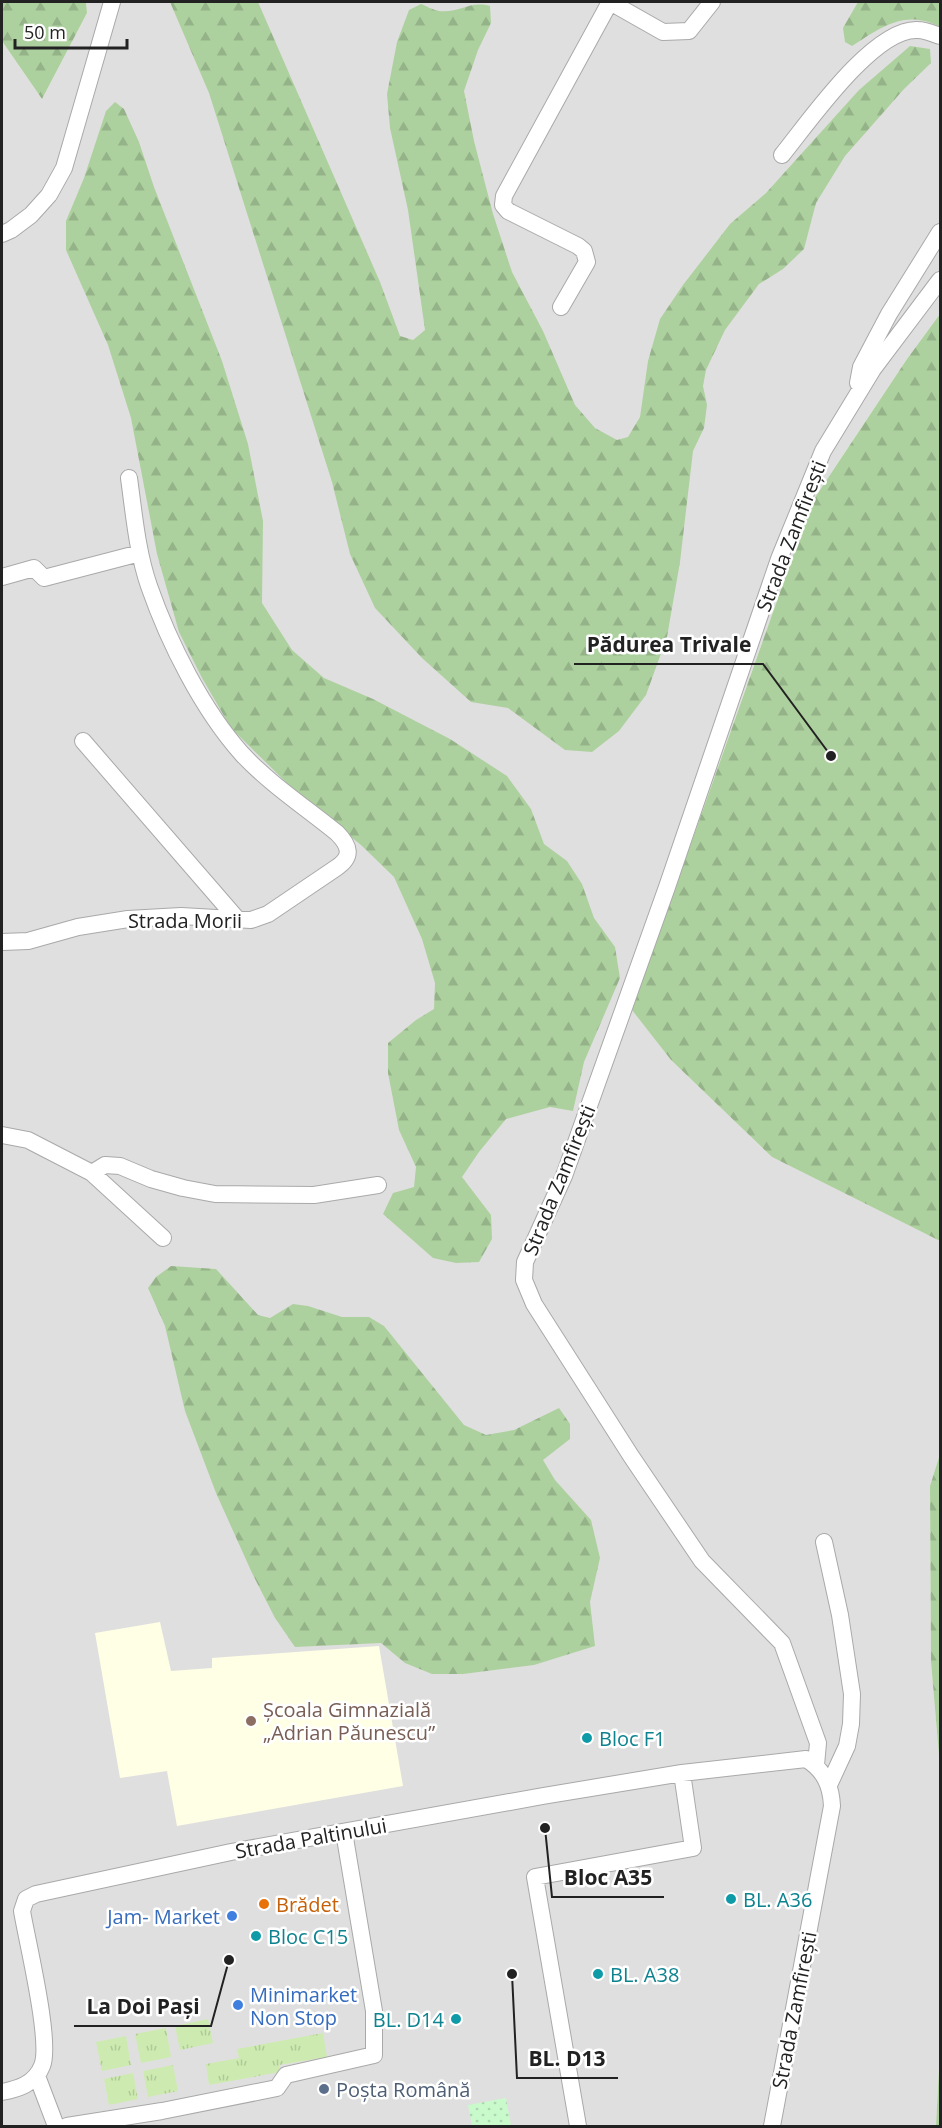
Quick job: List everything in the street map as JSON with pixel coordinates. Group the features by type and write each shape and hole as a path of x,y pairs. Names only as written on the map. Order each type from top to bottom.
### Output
{"street":[{"path":"2,234 31,215 48,195 64,168 112,2"},
{"path":"561,307 587,262 584,251 508,211 503,205 504,196 610,2 663,32 689,31 712,2"},
{"path":"782,155 844,76 880,46 897,35 918,29 940,36"},
{"path":"855,397 861,367 889,314 940,232"},
{"name":"Strada Zamfirești","path":"816,1765 818,1743 782,1643 702,1561 631,1456 534,1304 524,1280 525,1262 564,1176 739,681 779,559 823,451 873,369 940,280"},
{"path":"2,577 34,568 44,578 140,553 129,478"},
{"name":"Strada Morii","path":"2,942 28,941 78,927 128,919 181,916 251,920 268,914 345,862 348,854 346,842 337,833 276,786 243,755 221,727 190,676 169,634 149,585 140,553"},
{"path":"83,741 238,920"},
{"path":"2,1135 28,1140 92,1173 163,1238"},
{"path":"92,1173 105,1165 120,1166 172,1185 215,1194 314,1195 378,1185"},
{"path":"824,1542 840,1616 852,1694 851,1724 847,1746 829,1785"},
{"name":"Strada Paltinului","path":"37,2076 43,2066 45,2052 43,2029 22,1911 26,1899 36,1894 231,1852 682,1773 796,1759 806,1759 816,1765"},
{"path":"816,1765 824,1774 829,1785"},
{"path":"578,2127 535,1878 693,1848 682,1773"},
{"name":"Strada Zamfirești","path":"772,2127 832,1806 829,1785"},
{"path":"67,2127 277,2088 286,2075 374,2055 374,2011 344,1832"},
{"path":"2,2092 24,2087 37,2076 56,2127"}],"shaded area":[{"path":"86,2 940,2 940,314 907,359 812,502 632,1009 671,1060 772,1157 940,1241 940,1454 930,1486 931,1662 940,1767 940,2047 936,2126 2,2126 2,41 42,99 87,13"},
{"name":"Școala Gimnazială „Adrian Păunescu”","path":"160,1622 171,1671 212,1668 212,1658 379,1646 403,1786 177,1826 167,1771 120,1778 95,1633"}],"green space":[{"path":"2,2 86,2 87,13 42,99 2,41"},
{"path":"170,2 258,2 380,282 400,336 413,340 425,330 408,210 390,128 387,94 397,42 409,10 421,4 439,11 471,5 490,6 491,23 478,50 464,91 493,214 512,272 543,331 575,405 595,428 617,440 628,437 640,417 648,361 660,319 730,224 766,193 859,90 910,46 930,49 931,63 904,89 845,156 816,203 804,249 783,269 759,284 725,330 706,370 703,386 707,405 704,428 693,451 680,562 667,637 646,695 619,731 592,752 565,750 508,708 471,702 422,658 375,608 350,554 332,482 209,93"},
{"path":"858,2 940,2 940,27 927,22 905,20 873,32 852,46 845,42 843,28"},
{"path":"115,102 124,109 139,142 154,187 222,361 248,444 263,521 262,603 292,650 324,678 373,699 450,739 507,776 531,809 544,844 567,861 582,884 594,918 615,947 620,978 584,1062 573,1111 550,1107 506,1119 462,1177 491,1215 492,1239 479,1262 456,1263 433,1258 383,1214 393,1193 414,1187 416,1167 399,1130 388,1073 388,1043 416,1020 434,1009 435,983 422,939 394,877 361,845 301,797 231,728 179,632 157,554 131,418 108,345 66,250 66,221 84,178 106,111"},
{"path":"940,314 940,1241 772,1157 671,1060 632,1010 812,502 907,359"},
{"path":"171,1266 216,1269 258,1315 270,1318 293,1304 308,1306 342,1317 369,1317 384,1326 464,1425 486,1435 514,1430 559,1408 570,1424 570,1439 543,1460 555,1480 591,1520 600,1558 590,1602 595,1646 534,1665 463,1674 432,1674 405,1663 381,1643 295,1647 275,1618 252,1573 216,1493 185,1411 165,1326 148,1288 156,1277"},
{"path":"940,1454 940,1767 931,1662 930,1486"},
{"path":"208,2019 213,2043 180,2050 175,2026"},
{"path":"166,2028 171,2057 141,2063 135,2034"},
{"path":"323,2033 327,2057 279,2065 280,2072 209,2085 206,2064 239,2058 237,2049"},
{"path":"126,2036 131,2065 102,2071 96,2042"},
{"path":"940,2048 940,2126 936,2126"},
{"path":"173,2065 178,2091 148,2097 143,2071"},
{"path":"133,2073 138,2099 109,2105 104,2079"},
{"path":"506,2098 511,2126 472,2126 468,2105"}],"place":[{"name":"Pădurea Trivale","path":"831,756"},
{"name":"Școala Gimnazială „Adrian Păunescu”","path":"251,1721"},
{"name":"Bloc F1","path":"587,1738"},
{"name":"Bloc A35","path":"545,1828"},
{"name":"BL. A36","path":"731,1899"},
{"name":"Brădet","path":"264,1904"},
{"name":"Jam- Market","path":"232,1916"},
{"name":"Bloc C15","path":"256,1936"},
{"name":"La Doi Pași","path":"229,1960"},
{"name":"BL. D13","path":"512,1974"},
{"name":"BL. A38","path":"598,1974"},
{"name":"Minimarket Non Stop","path":"238,2005"},
{"name":"BL. D14","path":"456,2019"},
{"name":"Poșta Română","path":"324,2089"}]}
